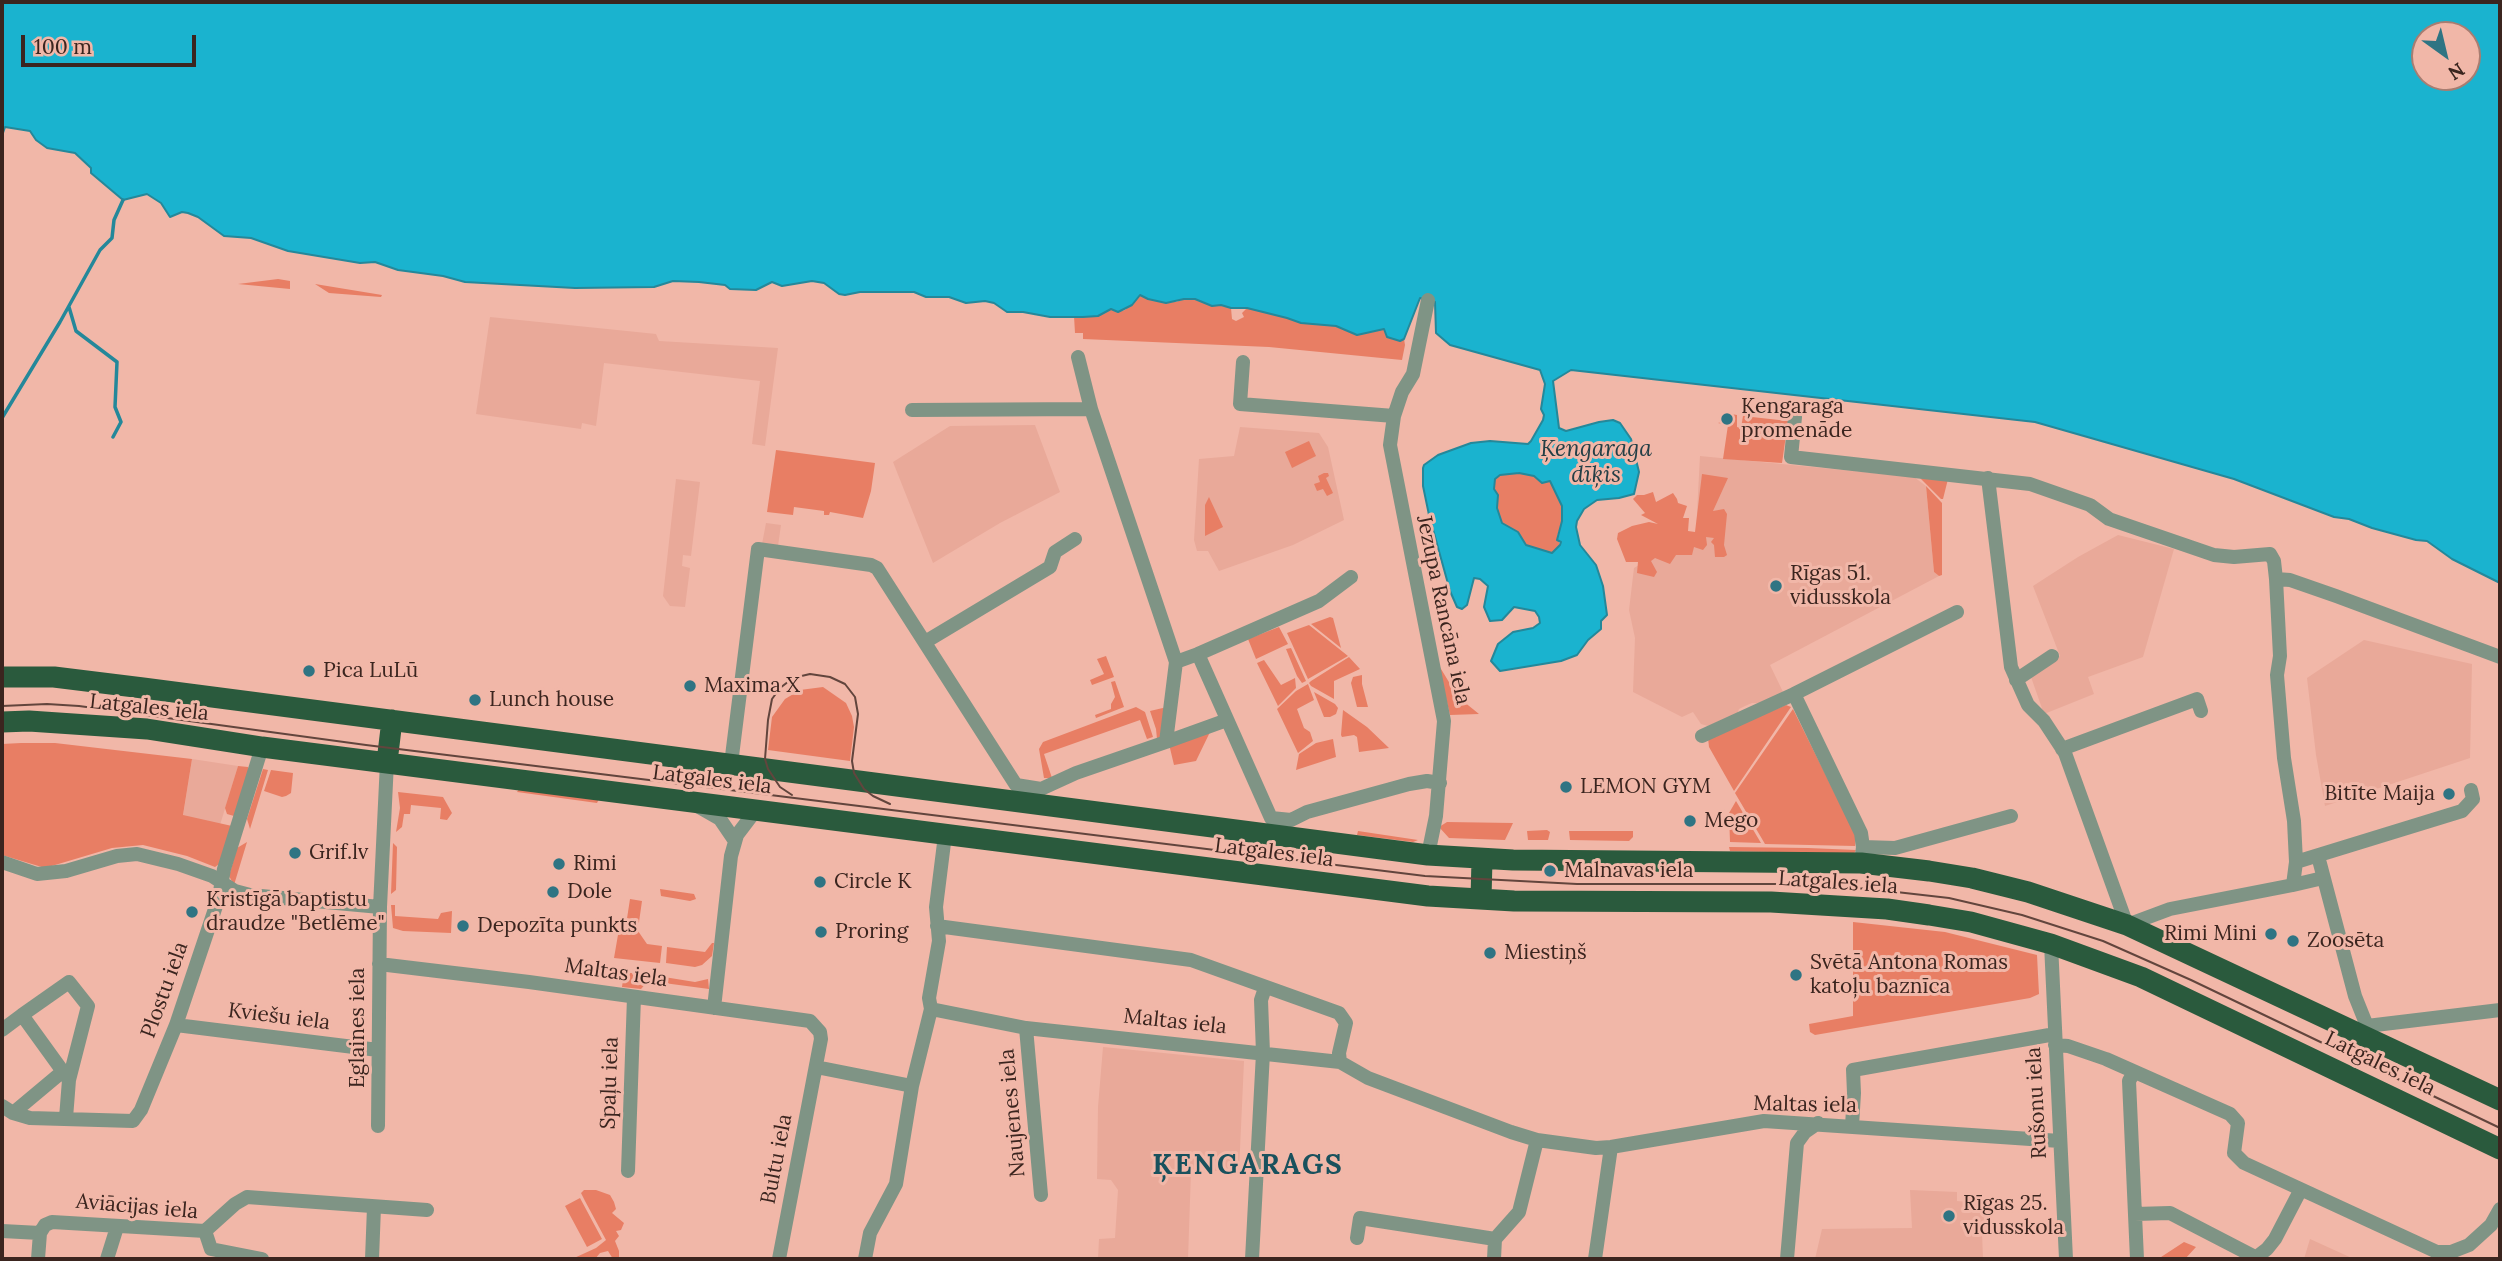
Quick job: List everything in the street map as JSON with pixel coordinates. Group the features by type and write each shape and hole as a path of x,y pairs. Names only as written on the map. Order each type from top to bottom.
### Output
{"highway":[{"name":"Latgales iela","path":"2,677 54,677 731,764 1026,795 1280,827 1428,855 1482,859 1862,855 1972,878 2070,905 2127,925 2365,1031 2500,1100"},
{"path":"387,762 392,720"},
{"name":"Latgales iela","path":"2,722 29,721 147,729 262,747 1356,888 1481,899 1771,902 1887,909 1971,922 2095,958 2153,983 2500,1149"},
{"path":"1481,899 1482,859"}],"street":[{"name":"Jezupa Rancāna iela","path":"1428,300 1413,374 1402,392 1394,416 1390,445 1392,467 1444,721 1440,783 1428,855"},
{"path":"1078,357 1091,409 1176,663 1166,742"},
{"path":"1243,362 1240,404 1394,416"},
{"path":"912,410 1091,409"},
{"path":"1795,417 1791,457 2030,484 2090,505 2109,519 2214,555 2234,557 2270,554 2274,561 2276,579 2280,656 2277,675 2284,758 2294,821 2296,862 2293,885"},
{"path":"1988,478 2011,667 2028,705 2044,721 2062,749 2127,925 2170,909 2323,878"},
{"path":"925,642 1051,567 1055,552 1075,539"},
{"path":"731,764 758,549 877,568 1010,778 1026,795 1076,773 1227,720"},
{"path":"1176,663 1319,601 1351,577"},
{"path":"2276,579 2290,580 2336,596 2500,657"},
{"path":"1702,736 1794,694 1957,612"},
{"path":"1198,654 1271,818 1280,827 1307,812 1427,781 1440,783"},
{"path":"2016,680 2052,656"},
{"path":"1794,694 1861,833 1862,855 2011,816"},
{"path":"2062,749 2197,699 2201,711"},
{"name":"Plostu iela","path":"66,1118 133,1121 141,1110 176,1025 219,897 262,747"},
{"name":"Eglaines iela","path":"378,1126 380,907 387,762"},
{"path":"2296,862 2462,811 2473,799 2471,790"},
{"path":"689,801 720,819 736,841"},
{"path":"714,1008 731,856 742,827 756,810"},
{"path":"865,1259 870,1233 895,1184 912,1086 931,1009 929,998 939,941 937,895 945,835"},
{"path":"2,862 37,874 137,854 212,876 234,891 250,895 380,907"},
{"path":"2318,856 2365,1031 2500,1010"},
{"path":"937,926 1191,960 1339,1013 1346,1023 1339,1053 1340,1062"},
{"name":"Rušonu iela","path":"2051,944 2066,1259"},
{"name":"Maltas iela","path":"379,964 810,1021 820,1032 816,1068"},
{"path":"2,1030 69,982 88,1006 66,1076 66,1118 30,1118 8,1110"},
{"path":"1252,1259 1263,1053 1261,1000 1265,988"},
{"name":"Spaļu iela","path":"628,1171 635,996"},
{"name":"Maltas iela","path":"931,1009 1026,1028 1340,1062 1368,1079 1537,1140 1595,1148 1764,1121 2060,1141"},
{"path":"23,1015 66,1076"},
{"name":"Kviešu iela","path":"176,1025 378,1050"},
{"name":"Naujenes iela","path":"1026,1028 1041,1195"},
{"path":"1852,1126 1853,1070 2055,1040 2230,1114 2238,1123 2234,1153 2244,1163 2300,1191 2444,1253 2459,1251 2479,1238 2499,1214"},
{"path":"816,1068 912,1086"},
{"name":"Bultu iela","path":"779,1259 816,1068"},
{"path":"2134,1072 2129,1080 2137,1259"},
{"path":"8,1110 66,1076"},
{"path":"1777,1121 1791,1133 1797,1143"},
{"path":"1787,1259 1797,1143 1805,1132 1818,1123"},
{"path":"1494,1259 1495,1240 1519,1212 1537,1140"},
{"path":"1595,1259 1611,1147"},
{"path":"2135,1214 2170,1213 2254,1258 2275,1239 2300,1191"},
{"path":"205,1231 235,1204 247,1197 427,1210"},
{"path":"372,1259 374,1207"},
{"path":"1357,1238 1360,1218 1495,1240"},
{"name":"Aviācijas iela","path":"2,1231 40,1233 52,1222 205,1231 211,1249 262,1259"},
{"path":"107,1259 117,1227"},
{"path":"38,1259 40,1233"}],"shaded area":[{"path":"278,279 290,281 290,289 238,284"},
{"path":"315,284 382,295 329,293"},
{"path":"1140,295 1149,299 1176,302 1195,299 1212,306 1221,305 1231,308 1232,319 1236,321 1244,317 1242,313 1247,308 1301,323 1336,326 1357,334 1384,329 1400,341 1404,339 1402,360 1269,347 1083,339 1083,333 1075,333 1074,316 1098,316 1111,309 1118,312 1125,310"},
{"path":"490,317 656,334 659,341 778,348 765,446 752,444 760,381 604,363 596,426 582,423 581,429 476,414"},
{"path":"1731,414 1737,415 1737,427 1741,428 1743,416 1788,421 1782,463 1723,459 1728,425 1718,423 1728,420"},
{"path":"1035,425 1060,492 1000,523 933,563 893,462 950,426"},
{"path":"1240,427 1319,433 1328,447 1344,520 1293,545 1219,571 1208,551 1197,551 1194,540 1199,459 1234,456"},
{"path":"1309,441 1316,456 1292,468 1285,452"},
{"path":"776,450 875,463 863,518 830,512 829,515 824,515 824,511 794,507 793,515 767,512"},
{"name":"Rīgas 51. vidusskola","path":"1700,456 1914,477 1926,486 1934,572 1939,576 1770,665 1784,694 1761,703 1752,703 1739,709 1737,714 1708,726 1701,724 1693,712 1682,717 1633,692 1635,638 1629,610 1634,568 1696,532"},
{"path":"1328,473 1326,478 1333,493 1327,496 1323,489 1317,491 1314,484 1320,482 1318,476"},
{"path":"1519,473 1550,480 1554,486 1562,506 1562,521 1557,537 1560,545 1553,553 1526,545 1518,533 1502,523 1497,508 1495,479 1500,475"},
{"path":"1702,474 1728,478 1713,511 1724,509 1727,514 1724,545 1727,555 1715,557 1714,545 1711,542 1714,538 1706,537 1707,545 1703,550 1694,547 1692,555 1676,555 1670,564 1655,558 1651,561 1657,572 1654,577 1637,573 1638,562 1626,562 1617,539 1618,533 1649,522 1658,524 1641,515 1645,513 1633,499 1637,495 1653,492 1656,502 1673,493 1678,503 1687,506 1683,518 1689,518 1688,531 1695,532"},
{"path":"1920,478 1948,479 1943,499 1941,499"},
{"path":"676,479 700,482 691,556 683,555 682,566 690,568 685,607 670,606 663,596"},
{"path":"1926,486 1942,503 1942,575 1939,576 1934,572"},
{"path":"1209,497 1223,527 1205,536 1205,505"},
{"path":"766,523 781,525 778,546 762,544"},
{"path":"2118,535 2174,549 2143,657 2088,677 2094,694 2044,714 2031,677 2060,656 2033,586"},
{"path":"1333,618 1341,648 1311,624"},
{"path":"1309,625 1348,656 1308,679 1287,633"},
{"path":"1279,627 1288,644 1256,659 1248,639"},
{"path":"2364,640 2472,664 2470,758 2325,806 2307,678"},
{"path":"1291,648 1306,681 1302,683 1286,649"},
{"path":"1106,656 1114,677 1092,685 1090,680 1104,674 1097,659"},
{"path":"1349,657 1360,669 1334,681 1334,699 1311,686 1311,681"},
{"path":"1264,660 1281,685 1295,678 1296,688 1278,706 1257,663"},
{"path":"1438,664 1458,697 1479,714 1450,715"},
{"path":"1362,675 1368,707 1357,707 1351,683 1353,677"},
{"path":"1115,681 1124,707 1096,718 1095,715 1111,709 1115,697 1111,682"},
{"path":"1308,684 1314,700 1297,709 1304,728 1310,732 1313,741 1298,753 1277,709"},
{"path":"823,687 846,703 852,716 854,727 850,761 768,750 772,717 785,699 800,690"},
{"path":"1314,692 1335,704 1338,708 1336,714 1324,717"},
{"path":"1786,705 1791,707 1734,791 1709,747 1708,738"},
{"path":"1136,707 1145,712 1153,737 1147,739 1140,720 1044,754 1052,778 1044,778 1039,749 1043,742"},
{"path":"1167,707 1162,736 1157,739 1150,711"},
{"path":"1793,709 1856,836 1855,846 1765,844 1735,793"},
{"path":"1343,710 1367,727 1389,748 1359,752 1357,737 1341,735"},
{"path":"1211,730 1196,761 1174,765 1169,744"},
{"path":"1333,739 1336,757 1296,770 1299,754 1316,743"},
{"path":"55,743 192,759 183,815 232,826 222,862 215,867 187,856 143,845 112,848 45,868 2,855 2,744"},
{"path":"192,759 238,766 220,825 183,816"},
{"path":"238,766 248,767 249,772 234,816 227,814 225,808"},
{"path":"263,769 268,770 250,829 247,819"},
{"path":"271,770 293,773 291,793 282,797 264,791"},
{"path":"519,789 599,799 597,803 517,792"},
{"path":"398,792 443,797 452,813 447,820 440,819 441,808 411,805 410,814 404,814 402,827 396,832 400,808"},
{"path":"1736,801 1761,843 1730,842 1729,813"},
{"path":"1447,822 1513,823 1505,840 1449,838 1439,827"},
{"path":"1358,831 1418,840 1413,842 1357,835"},
{"path":"1527,831 1550,832 1548,840 1528,840"},
{"path":"1569,831 1633,831 1633,837 1629,841 1570,840"},
{"path":"247,842 234,885 229,876 237,848"},
{"path":"393,843 397,847 396,890 391,894"},
{"path":"1729,847 1856,850 1854,854 1730,851"},
{"path":"660,889 694,894 696,899 690,901 661,896"},
{"path":"630,899 642,901 639,922 635,927 626,925"},
{"path":"391,905 395,905 395,916 438,919 441,913 452,911 451,933 403,931 393,928"},
{"path":"1853,922 1945,932 2037,955 2039,994 2030,998 1815,1035 1810,1032 1809,1024 1853,1016"},
{"path":"619,929 638,931 647,944 662,946 660,963 614,958"},
{"path":"712,943 712,956 702,965 695,967 666,963 667,947 705,952"},
{"path":"624,972 659,977 659,982 648,981 641,989 622,987"},
{"path":"664,977 695,982 708,979 709,989 664,983"},
{"path":"1103,1047 1244,1061 1239,1171 1191,1171 1188,1259 1098,1259 1099,1239 1115,1238 1118,1190 1111,1180 1097,1179 1098,1107"},
{"path":"584,1190 596,1190 610,1195 614,1202 616,1209 612,1213 624,1223 621,1230 616,1231 619,1236 615,1241 619,1259 613,1259 608,1251 600,1253 595,1259 572,1259 596,1248 606,1240 581,1193"},
{"name":"Rīgas 25. vidusskola","path":"1910,1190 1957,1192 1957,1201 1989,1204 1982,1232 1983,1259 1815,1259 1822,1229 1912,1228"},
{"path":"580,1198 602,1239 587,1247 565,1206"},
{"path":"2310,1239 2354,1259 2304,1259"},
{"path":"2184,1242 2196,1247 2185,1259 2158,1259"}],"water":[{"name":"Ķengaraga dīķis","path":"2,2 2500,2 2500,583 2452,559 2427,541 2334,517 2234,479 2035,422 1571,370 1553,381 1559,428 1566,431 1613,420 1620,423 1631,439 1639,472 1634,494 1597,500 1584,509 1577,521 1580,545 1596,565 1603,586 1607,615 1601,621 1601,629 1577,655 1561,661 1500,671 1491,661 1498,644 1513,632 1533,628 1540,623 1539,617 1535,611 1514,607 1502,620 1490,621 1484,607 1488,586 1480,579 1474,578 1467,605 1462,609 1457,607 1429,515 1423,486 1423,468 1438,455 1471,443 1490,441 1528,444 1543,420 1541,409 1545,384 1540,370 1450,345 1436,333 1435,302 1420,298 1404,339 1400,341 1387,337 1384,329 1357,335 1336,326 1301,323 1247,308 1212,306 1195,299 1166,303 1140,295 1132,305 1118,312 1111,309 1098,316 1050,317 1007,312 994,303 985,301 966,303 949,297 926,297 914,292 860,292 845,295 839,294 824,283 812,281 782,286 772,282 756,290 673,281 654,287 575,288 465,282 398,270 375,262 360,263 288,251 251,238 224,236 188,213 182,212 170,217 161,203 147,194 123,200 91,173 91,168 75,153 47,148 36,140 30,131 5,127 2,136","holes":["1519,473 1534,476 1542,483 1550,481 1562,506 1562,521 1557,540 1561,542 1552,553 1526,545 1518,532 1502,523 1497,508 1495,479 1500,475"]}],"waterway":[{"path":"2,418 100,250 112,238 114,220 123,200"},
{"path":"69,307 76,331 117,362 115,407 121,422 113,437"}],"tram line":[{"path":"792,795 780,787 768,769 765,759 768,720 772,699 780,688 793,678 810,674 830,677 845,684 855,697 858,714 852,761 854,773 864,789 890,804"},
{"path":"2,706 79,706 366,745 1425,876 1577,884 1783,884 1870,889 1949,898 2022,915 2103,941 2191,980 2500,1128"}],"place":[{"name":"Ķengaraga promenāde","path":"1727,419"},
{"name":"Rīgas 51. vidusskola","path":"1776,586"},
{"name":"Pica LuLū","path":"309,671"},
{"name":"Maxima X","path":"690,686"},
{"name":"Lunch house","path":"475,700"},
{"name":"LEMON GYM","path":"1566,787"},
{"name":"Bitīte Maija","path":"2449,794"},
{"name":"Mego","path":"1690,821"},
{"name":"Grif.lv","path":"295,853"},
{"name":"Rimi","path":"559,864"},
{"name":"Malnavas iela","path":"1550,871"},
{"name":"Circle K","path":"820,882"},
{"name":"Dole","path":"553,892"},
{"name":"Kristīgā baptistu draudze \"Betlēme\"","path":"192,912"},
{"name":"Depozīta punkts","path":"463,926"},
{"name":"Proring","path":"821,932"},
{"name":"Rimi Mini","path":"2271,934"},
{"name":"Zoosēta","path":"2293,941"},
{"name":"Miestiņš","path":"1490,953"},
{"name":"Svētā Antona Romas katoļu baznīca","path":"1796,975"},
{"name":"Rīgas 25. vidusskola","path":"1949,1216"}],"district":[{"name":"ĶENGARAGS","path":"1248,1166"}]}
